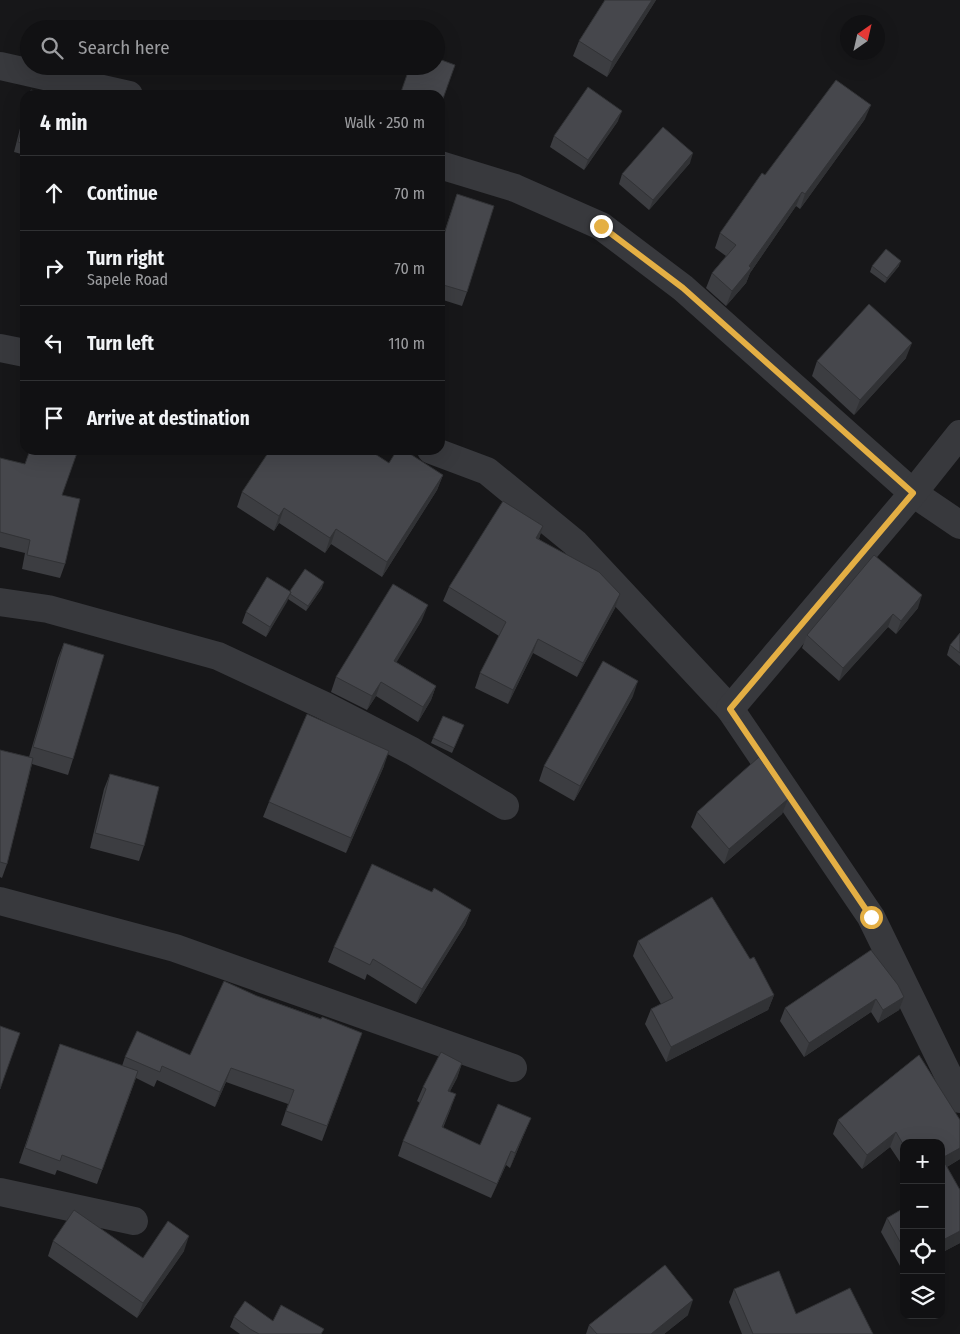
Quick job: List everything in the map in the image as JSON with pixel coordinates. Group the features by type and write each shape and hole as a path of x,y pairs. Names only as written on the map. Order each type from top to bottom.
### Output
{"street":[{"path":"0,66 20,71"},
{"path":"40,75 106,90"},
{"path":"445,167 514,188 601,226 683,288 913,493 960,525"},
{"path":"0,348 20,352"},
{"path":"730,709 913,493 960,434"},
{"path":"444,455 487,471 575,543 730,709 871,917 960,1100"},
{"path":"0,602 48,609 218,656 316,702 404,747 505,806"},
{"path":"0,901 175,948 513,1068"},
{"path":"0,1192 134,1221"}],"building":[{"path":"605,0 652,0 612,62 579,41"},
{"path":"445,61 455,65 445,93 445,90 402,90 407,75 445,75"},
{"path":"836,80 871,105 805,194 802,192 749,266 751,268 732,291 712,273 736,245 720,233 762,173 765,175"},
{"path":"588,87 622,111 588,160 554,136"},
{"path":"663,127 693,153 653,200 622,174"},
{"path":"457,194 494,206 467,292 445,285 445,231"},
{"path":"886,249 901,261 887,278 872,266"},
{"path":"869,304 912,343 860,400 817,361"},
{"path":"28,455 76,455 62,495 80,499 65,564 27,555 30,540 0,532 0,458 25,464"},
{"path":"267,455 377,455 389,463 394,455 412,455 443,475 387,562 336,529 330,538 284,508 279,516 242,492"},
{"path":"503,501 543,526 536,538 599,572 620,594 583,663 538,639 513,690 480,673 506,622 449,587"},
{"path":"874,555 922,595 901,621 893,614 843,668 807,635"},
{"path":"305,569 324,582 308,606 290,594 290,591"},
{"path":"267,577 291,592 270,627 246,612"},
{"path":"393,584 428,605 394,661 436,686 423,707 381,682 372,696 336,677"},
{"path":"960,633 960,653 950,645"},
{"path":"64,643 104,655 73,759 33,747"},
{"path":"603,661 638,681 580,786 544,766"},
{"path":"307,714 389,751 351,838 269,802"},
{"path":"443,716 464,725 454,748 433,738"},
{"path":"0,750 33,758 7,864 0,862"},
{"path":"759,757 788,799 729,849 697,812"},
{"path":"110,774 159,787 144,846 95,833"},
{"path":"372,864 432,892 434,888 471,910 422,989 373,959 370,965 334,947"},
{"path":"712,897 750,959 754,957 774,995 671,1047 651,1009 673,998 638,941"},
{"path":"871,950 898,985 904,997 883,1010 876,999 809,1043 785,1008"},
{"path":"224,981 257,996 321,1019 322,1017 362,1033 327,1126 286,1111 294,1090 231,1068 220,1092 162,1066 160,1072 125,1057 137,1031 190,1055"},
{"path":"0,1026 20,1033 0,1089"},
{"path":"60,1044 138,1071 102,1170 62,1155 60,1161 25,1148"},
{"path":"441,1052 462,1063 448,1091 456,1094 442,1127 480,1145 498,1104 531,1118 515,1153 511,1151 497,1184 403,1141 426,1089 423,1087"},
{"path":"919,1055 960,1120 960,1148 945,1156 945,1139 900,1139 896,1132 867,1155 838,1120"},
{"path":"945,1163 960,1190 960,1231 945,1239"},
{"path":"74,1210 143,1258 168,1221 189,1236 143,1303 53,1241"},
{"path":"900,1210 900,1242 887,1218"},
{"path":"665,1265 693,1300 651,1334 597,1334 589,1325"},
{"path":"779,1271 796,1314 850,1288 873,1334 753,1334 734,1289"},
{"path":"245,1301 273,1321 281,1305 324,1329 321,1334 259,1334 234,1317"}],"route":[{"path":"601,226 683,288 913,493 730,709 871,917"}]}
